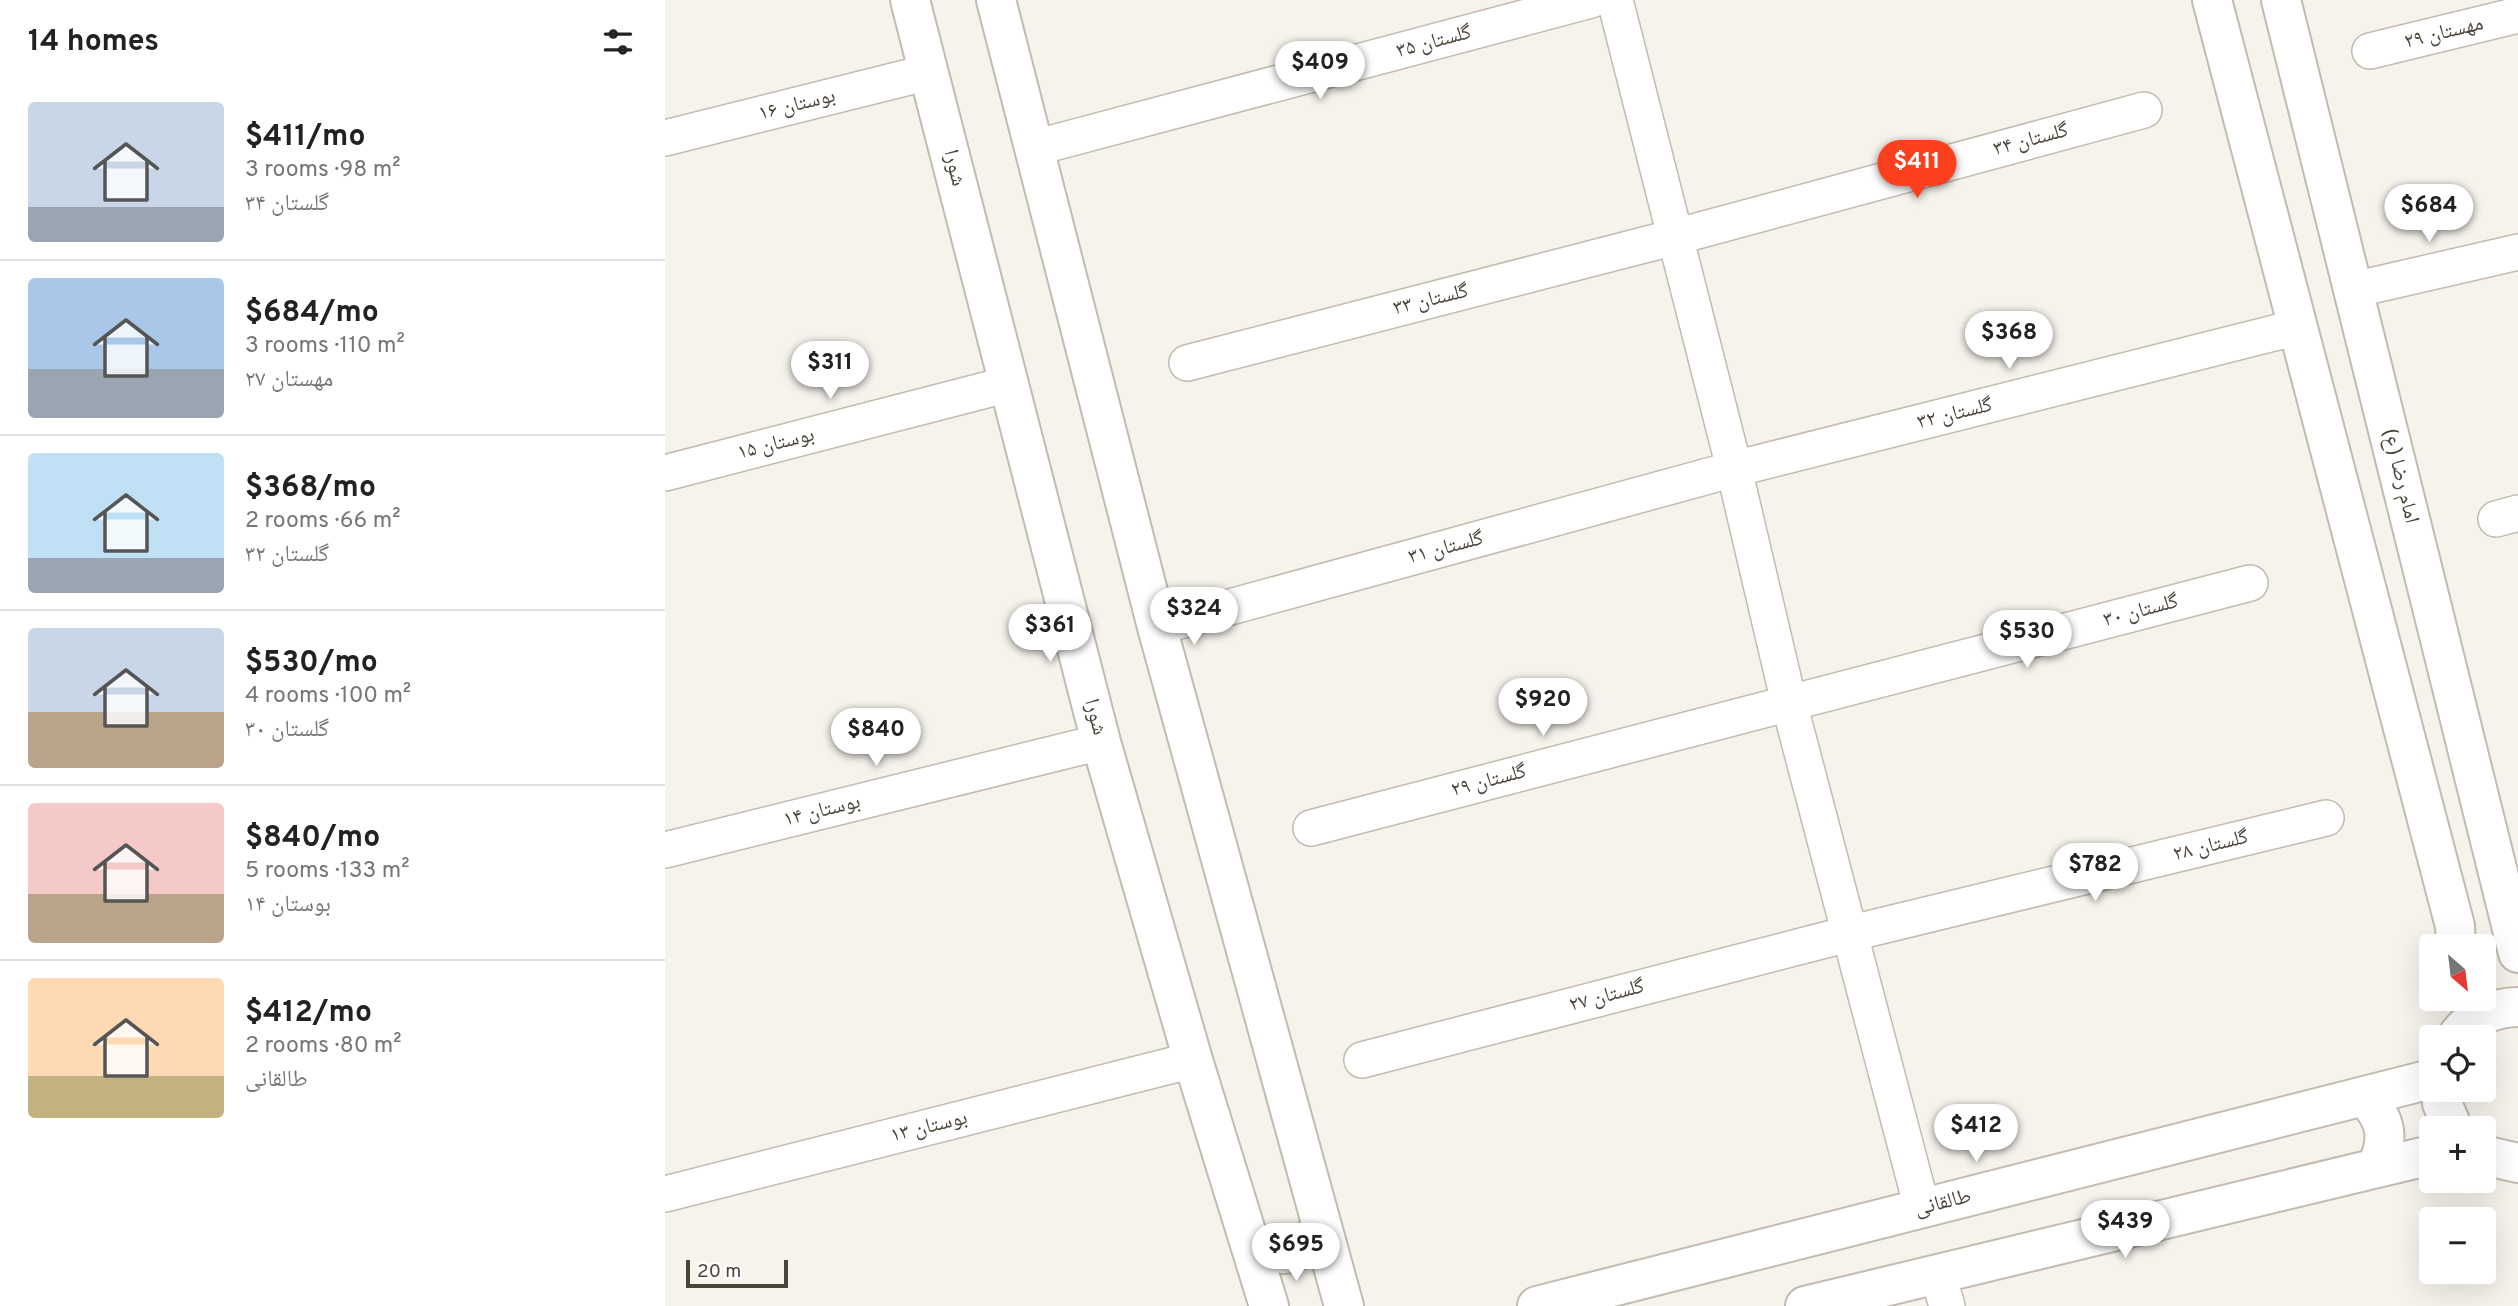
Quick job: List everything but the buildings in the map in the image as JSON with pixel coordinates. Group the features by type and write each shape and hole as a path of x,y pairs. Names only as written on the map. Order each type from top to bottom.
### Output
{"street":[{"name":"شورا","path":"910,0 1101,742 1193,1060 1269,1306"},
{"path":"996,0 1157,626 1344,1306"},
{"name":"گلستان ۳۵","path":"1034,148 1591,0"},
{"path":"1615,0 1734,469 1789,703 1852,933 1922,1208"},
{"path":"2212,0 2454,934"},
{"name":"امام رضا (ع)","path":"2281,0 2518,953"},
{"name":"مهستان ۲۹","path":"2370,51 2518,15"},
{"name":"بوستان ۱۶","path":"665,138 929,72"},
{"name":"گلستان ۳۴","path":"1675,237 2144,110"},
{"name":"گلستان ۳۳","path":"1187,363 1675,237"},
{"path":"2353,290 2518,253"},
{"name":"گلستان ۳۲","path":"1734,469 2298,327"},
{"name":"بوستان ۱۵","path":"665,473 1009,384"},
{"name":"گلستان ۳۱","path":"1157,626 1734,469"},
{"name":"گلستان ۳۰","path":"1789,703 2250,583"},
{"name":"گلستان ۲۹","path":"1311,828 1789,703"},
{"name":"بوستان ۱۴","path":"665,849 1101,742"},
{"name":"گلستان ۲۸","path":"1852,933 2326,818"},
{"path":"2494,934 2501,929 2507,912"},
{"name":"گلستان ۲۷","path":"1363,1060 1852,933"},
{"path":"2458,1023 2505,1007 2518,1007"},
{"name":"بوستان ۱۳","path":"665,1194 1193,1060"},
{"name":"طالقانی","path":"1537,1306 2419,1082"},
{"path":"2365,1097 2379,1111 2386,1130 2385,1150 2377,1168"},
{"path":"1805,1306 1943,1290 2419,1158"},
{"path":"1250,1242 1268,1253 1290,1254 1309,1244 1321,1226"}]}
